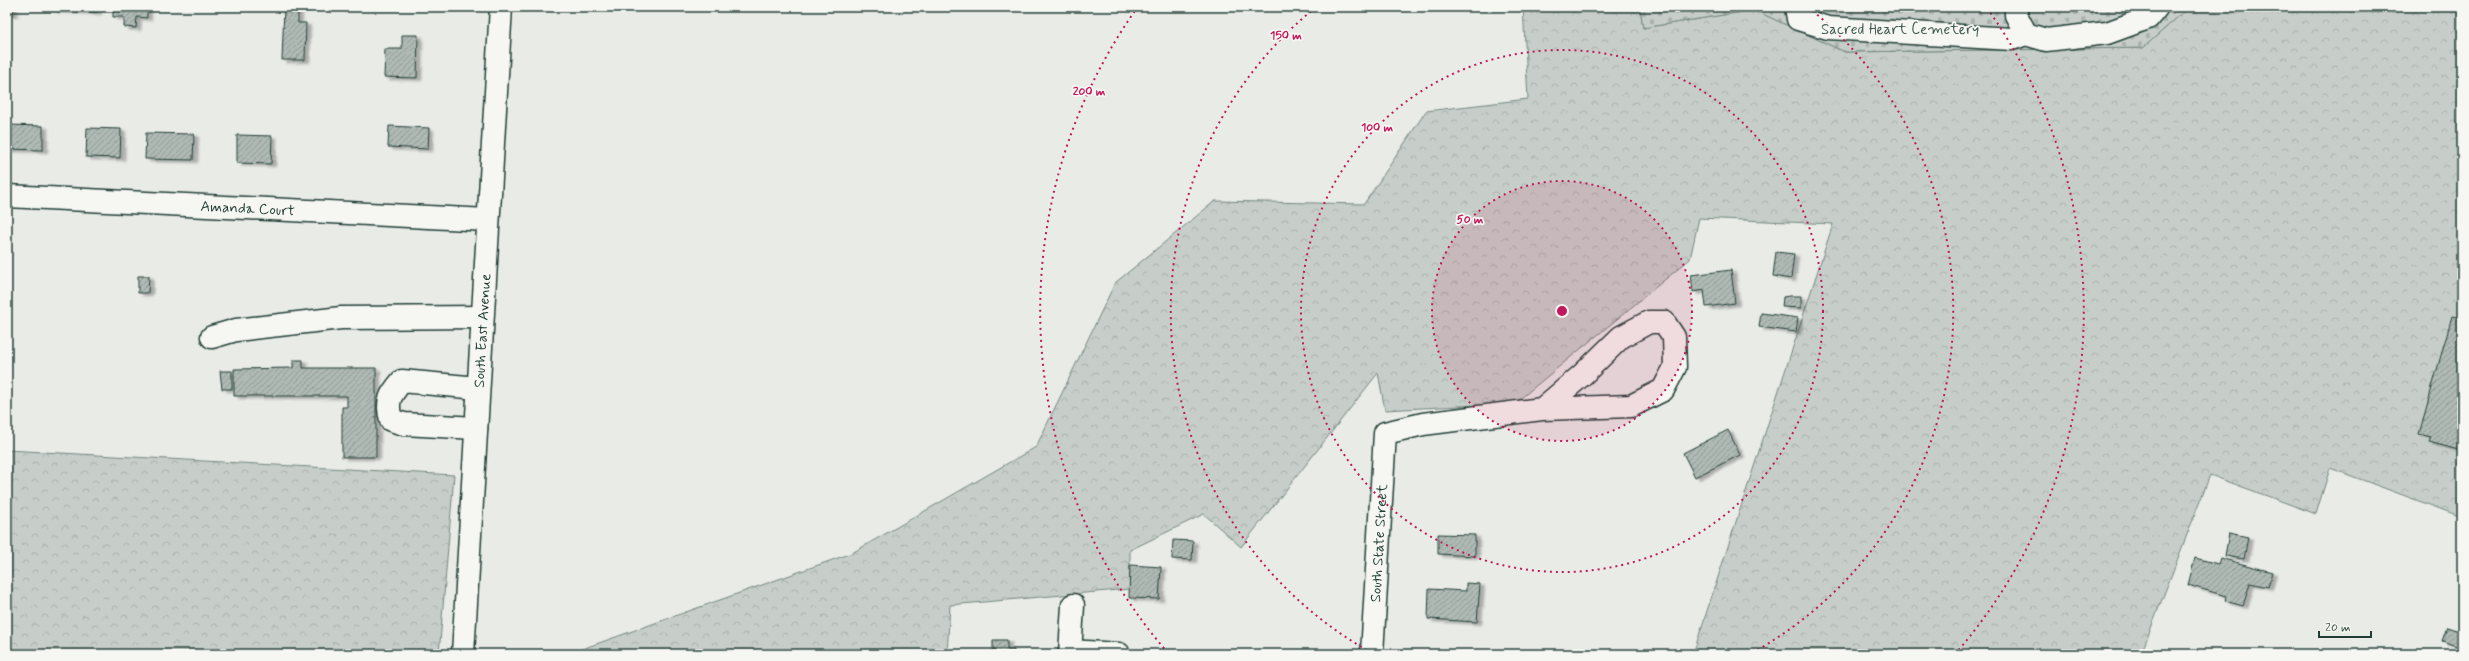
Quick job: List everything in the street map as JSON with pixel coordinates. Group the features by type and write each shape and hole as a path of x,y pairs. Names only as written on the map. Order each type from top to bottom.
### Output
{"street":[{"name":"South East Avenue","path":"463,654 501,7"},
{"path":"1796,7 1798,19 1828,28 2004,39 2012,39 2026,34 2046,40 2107,33 2148,18 2157,7"},
{"path":"2016,7 2016,15 2026,34"},
{"name":"Amanda Court","path":"7,196 488,220"},
{"path":"212,337 236,330 341,318 482,317"},
{"path":"1648,322 1664,322 1674,337 1675,366 1663,390 1631,406 1542,409 1582,375 1621,337 1648,322"},
{"path":"476,428 404,424 390,420 387,406 393,392 402,381 478,388"},
{"name":"South State Street","path":"1372,654 1386,433 1423,424 1542,409"},
{"path":"1073,605 1070,652 1119,654"}],"green space":[{"path":"1523,7 1640,7 1643,28 1754,10 1845,52 2143,48 2189,7 2462,7 2462,517 2330,468 2316,514 2210,475 2141,654 1693,654 1833,224 1699,218 1690,259 1515,403 1385,410 1378,373 1241,547 1204,514 1130,550 1130,589 950,605 947,654 568,654 852,553 1036,447 1115,283 1215,201 1364,204 1426,111 1528,99"},
{"name":"Sacred Heart Cemetery","path":"1640,7 2189,7 2143,48 1845,52 1754,10 1643,28"},
{"path":"7,450 454,475 439,654 7,654"}],"building":[{"path":"7,7 13,7 13,14 7,14"},
{"path":"53,7 97,7 97,12 53,10"},
{"path":"113,7 147,7 147,18 137,17 136,28 124,27 124,17 113,17"},
{"path":"284,7 298,7 298,23 306,23 305,60 282,60"},
{"path":"402,35 418,35 417,78 384,77 385,49 402,49"},
{"path":"7,125 43,126 43,150 7,149"},
{"path":"389,126 429,128 428,149 388,147"},
{"path":"87,128 121,129 120,158 86,157"},
{"path":"146,133 194,134 193,160 145,159"},
{"path":"237,135 272,136 271,164 237,163"},
{"path":"1776,252 1794,254 1791,279 1773,276"},
{"path":"1731,270 1735,303 1706,307 1704,290 1693,292 1691,275"},
{"path":"138,276 149,276 148,293 138,293"},
{"path":"1801,296 1801,308 1782,307 1783,297"},
{"path":"1761,313 1798,318 1796,332 1759,327"},
{"path":"2452,316 2462,318 2462,451 2429,442 2431,437 2419,434"},
{"path":"293,360 303,360 303,368 376,368 376,457 342,457 342,407 347,407 347,396 234,396 234,369 293,368"},
{"path":"220,371 232,371 232,389 222,389"},
{"path":"1728,430 1740,455 1695,477 1683,453"},
{"path":"2229,533 2248,537 2244,559 2225,556"},
{"path":"1438,534 1475,535 1475,556 1438,554"},
{"path":"1173,540 1193,541 1192,560 1172,559"},
{"path":"2195,558 2218,564 2220,558 2272,572 2268,587 2250,583 2243,606 2225,601 2226,596 2188,585"},
{"path":"1130,565 1161,567 1159,599 1129,598"},
{"path":"1466,583 1480,584 1477,622 1428,619 1429,589 1466,591"},
{"path":"2447,627 2462,632 2462,648 2442,641"},
{"path":"993,640 1007,640 1007,650 1014,650 1014,654 993,654"}]}
